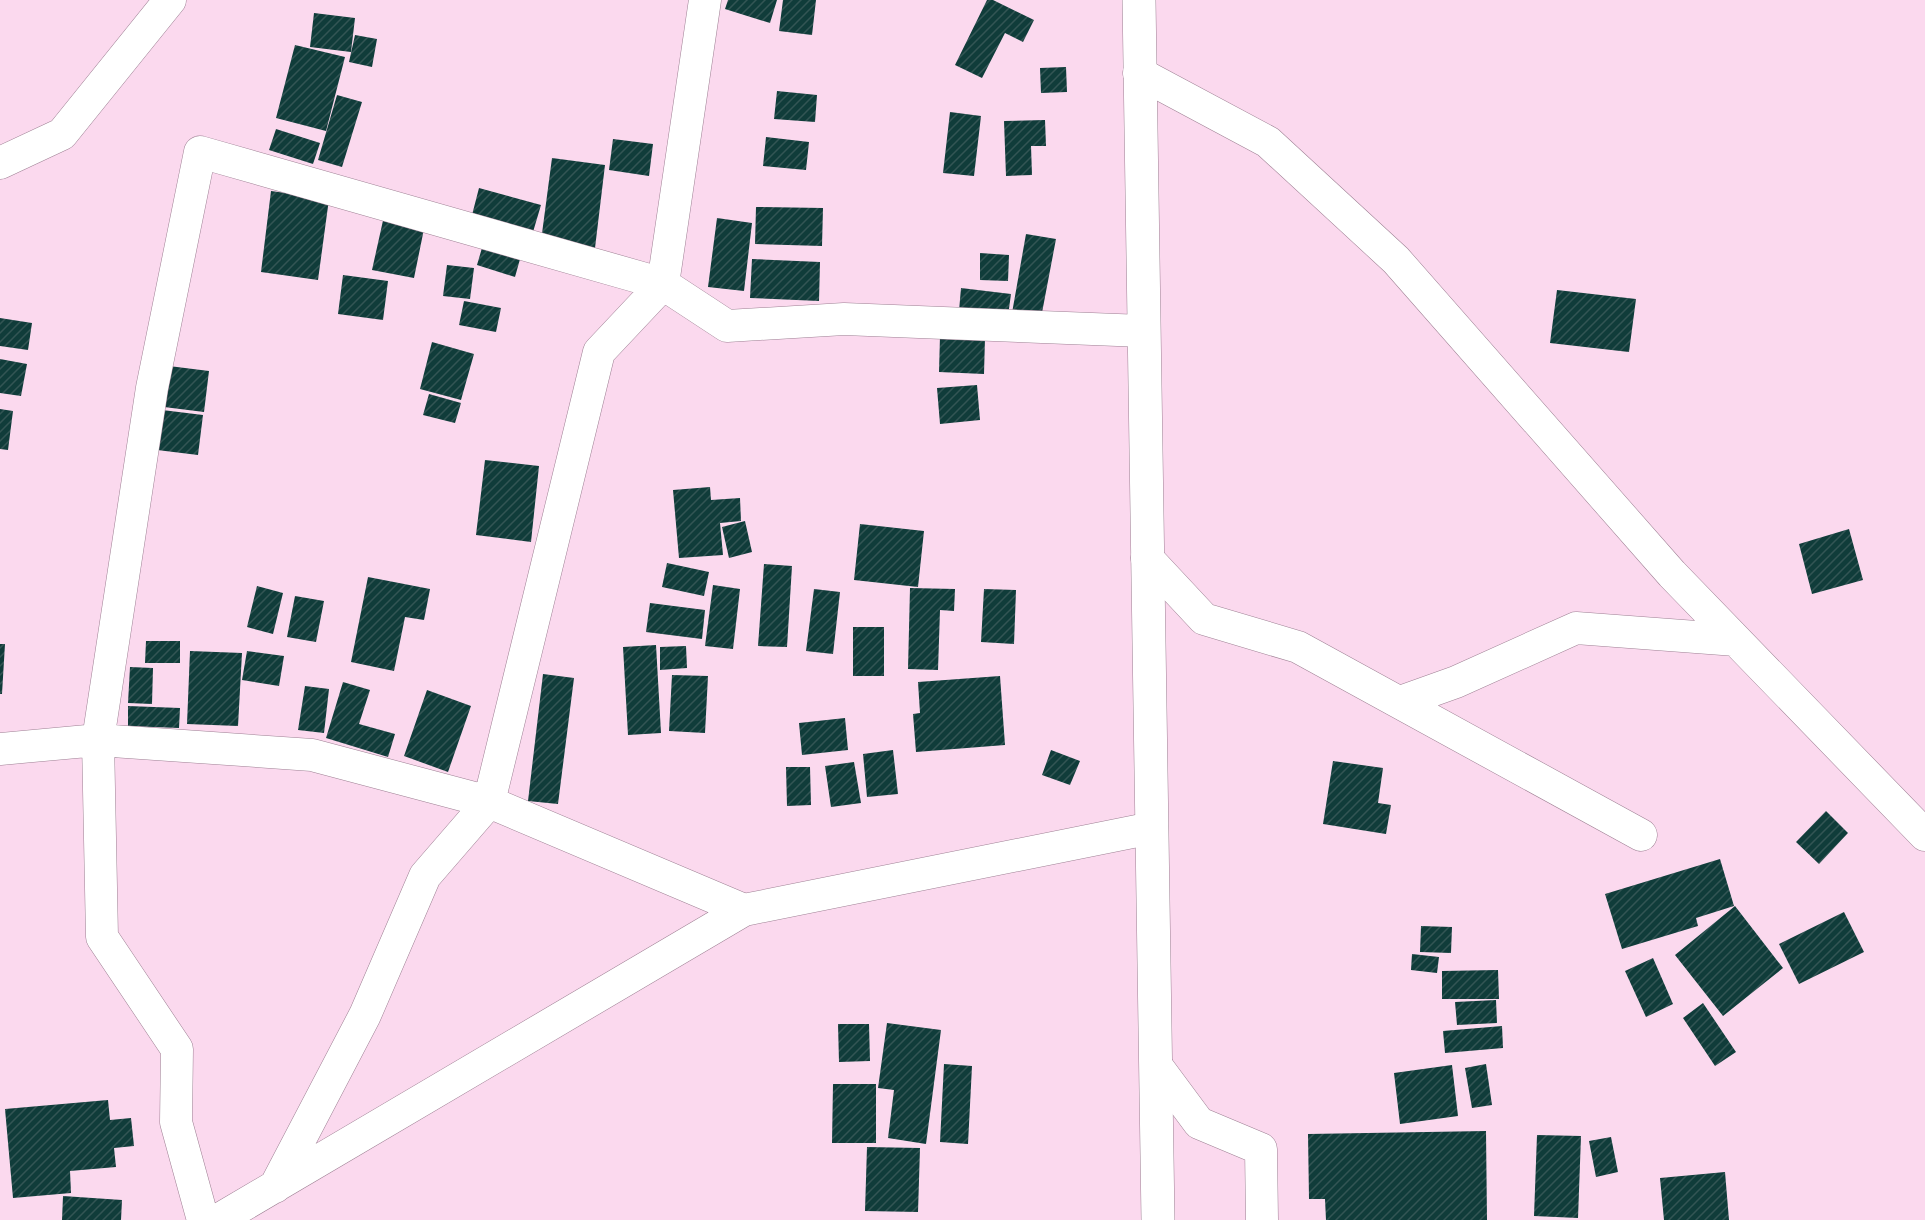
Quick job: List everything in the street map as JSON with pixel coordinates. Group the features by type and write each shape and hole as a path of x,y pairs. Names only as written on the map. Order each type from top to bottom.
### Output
{"main road":[{"path":"1139,0 1158,1220"}],"street":[{"path":"0,163 62,134 171,0"},
{"path":"275,1187 365,1015 425,876 489,802 599,352 663,284 705,0"},
{"path":"1139,73 1268,141 1396,260 1672,574 1925,835"},
{"path":"202,1220 176,1122 177,1049 102,937 98,740 152,388 200,152 663,284 727,326 844,319 1143,331"},
{"path":"1147,558 1204,619 1298,647 1641,835"},
{"path":"1400,702 1456,682 1576,628 1736,640"},
{"path":"0,749 98,740 312,755 489,802 744,910"},
{"path":"219,1220 744,910 1152,828"},
{"path":"1156,1065 1199,1123 1261,1149 1262,1220"}],"building":[{"path":"728,0 777,0 770,23 725,9"},
{"path":"783,0 816,0 812,35 779,31"},
{"path":"987,0 993,0 1034,20 1023,42 1005,33 982,78 955,65"},
{"path":"314,13 355,18 351,52 310,47"},
{"path":"355,35 377,39 372,67 349,62"},
{"path":"295,45 345,57 326,131 276,118"},
{"path":"1066,67 1067,92 1041,93 1040,68"},
{"path":"777,91 817,95 815,122 774,119"},
{"path":"337,95 362,102 342,167 318,160"},
{"path":"950,112 981,116 974,176 943,173"},
{"path":"1045,120 1046,146 1031,146 1032,175 1006,176 1004,121"},
{"path":"276,129 320,143 313,164 269,150"},
{"path":"766,137 809,142 806,170 763,166"},
{"path":"613,139 653,144 649,176 609,170"},
{"path":"552,158 605,165 595,248 541,241"},
{"path":"479,188 541,205 533,232 472,215"},
{"path":"271,191 329,199 318,280 261,272"},
{"path":"756,207 823,208 822,246 755,244"},
{"path":"384,216 425,224 414,278 372,270"},
{"path":"717,218 752,223 744,291 708,287"},
{"path":"1026,234 1056,239 1041,318 1012,313"},
{"path":"484,241 522,252 515,277 477,265"},
{"path":"980,253 1009,255 1008,281 980,280"},
{"path":"752,259 820,262 819,301 750,298"},
{"path":"447,265 474,268 470,299 443,296"},
{"path":"343,275 388,281 383,320 338,314"},
{"path":"961,288 1011,294 1008,316 959,311"},
{"path":"1557,290 1636,299 1629,352 1550,343"},
{"path":"464,301 501,308 496,332 459,325"},
{"path":"0,318 32,323 28,350 0,346"},
{"path":"940,336 985,338 984,374 939,372"},
{"path":"432,342 474,354 461,400 420,389"},
{"path":"0,359 27,364 21,396 0,393"},
{"path":"169,366 209,371 204,412 164,407"},
{"path":"977,385 980,420 940,424 937,388"},
{"path":"429,394 461,403 455,423 423,415"},
{"path":"0,409 13,411 8,450 0,449"},
{"path":"154,409 203,415 198,455 149,449"},
{"path":"485,460 539,466 531,542 476,535"},
{"path":"710,487 711,500 740,498 741,521 720,523 723,555 679,558 673,490"},
{"path":"745,521 752,552 729,558 722,527"},
{"path":"860,524 924,531 918,587 854,580"},
{"path":"1849,529 1863,580 1812,594 1799,544"},
{"path":"667,563 709,572 704,596 662,587"},
{"path":"764,564 792,566 787,647 758,646"},
{"path":"368,577 430,589 424,620 405,617 394,671 351,662"},
{"path":"713,585 740,589 733,649 705,646"},
{"path":"257,586 283,593 273,634 247,627"},
{"path":"910,588 955,589 954,611 940,610 938,670 908,669"},
{"path":"814,589 840,592 833,654 806,651"},
{"path":"984,589 1016,590 1014,644 981,642"},
{"path":"295,596 324,601 316,642 287,637"},
{"path":"650,603 705,610 702,639 646,632"},
{"path":"853,627 884,627 884,676 853,676"},
{"path":"146,641 180,641 180,663 145,663"},
{"path":"0,644 5,644 2,694 0,694"},
{"path":"656,645 661,733 628,735 623,647"},
{"path":"686,646 687,668 660,670 660,647"},
{"path":"190,651 242,653 238,726 187,724"},
{"path":"247,651 284,656 279,686 242,680"},
{"path":"130,667 153,668 152,704 128,703"},
{"path":"543,674 574,678 558,804 528,801"},
{"path":"672,675 708,676 705,733 669,731"},
{"path":"1000,676 1005,745 916,752 913,714 920,713 918,682"},
{"path":"343,682 370,690 359,724 395,734 388,757 326,738"},
{"path":"305,686 329,689 324,733 298,730"},
{"path":"427,690 471,706 448,772 404,756"},
{"path":"128,706 180,708 179,728 128,726"},
{"path":"845,718 848,750 802,755 799,723"},
{"path":"893,750 898,794 867,797 863,754"},
{"path":"1051,750 1080,761 1070,785 1042,775"},
{"path":"1333,761 1383,768 1378,803 1391,805 1386,834 1323,824"},
{"path":"854,762 861,803 831,807 825,766"},
{"path":"786,767 810,767 811,805 787,806"},
{"path":"1826,811 1848,833 1819,864 1796,842"},
{"path":"1720,859 1734,906 1696,918 1698,926 1622,949 1605,894"},
{"path":"1735,906 1783,968 1723,1016 1675,955"},
{"path":"1844,912 1864,952 1799,984 1779,944"},
{"path":"1421,926 1452,927 1451,953 1420,952"},
{"path":"1412,954 1439,957 1437,973 1411,970"},
{"path":"1653,958 1673,1004 1646,1017 1625,971"},
{"path":"1498,970 1499,999 1442,999 1442,971"},
{"path":"1496,1000 1497,1023 1457,1025 1455,1002"},
{"path":"1703,1003 1736,1052 1715,1066 1683,1018"},
{"path":"887,1023 941,1030 926,1144 888,1138 894,1090 878,1088"},
{"path":"838,1024 869,1024 870,1061 839,1062"},
{"path":"1502,1026 1503,1048 1445,1053 1443,1031"},
{"path":"944,1064 972,1066 968,1144 940,1142"},
{"path":"1486,1064 1492,1105 1472,1108 1465,1068"},
{"path":"1452,1065 1458,1116 1400,1124 1394,1073"},
{"path":"833,1084 876,1084 876,1143 832,1143"},
{"path":"108,1100 110,1120 131,1118 134,1146 114,1148 116,1167 70,1171 71,1193 13,1198 5,1109"},
{"path":"1486,1131 1487,1220 1326,1220 1325,1199 1309,1199 1308,1134"},
{"path":"1537,1135 1581,1136 1578,1218 1534,1216"},
{"path":"1611,1137 1618,1172 1596,1177 1589,1141"},
{"path":"867,1147 920,1148 918,1212 865,1211"},
{"path":"1725,1172 1729,1220 1664,1220 1660,1178"},
{"path":"63,1196 122,1200 121,1220 62,1220"}]}
